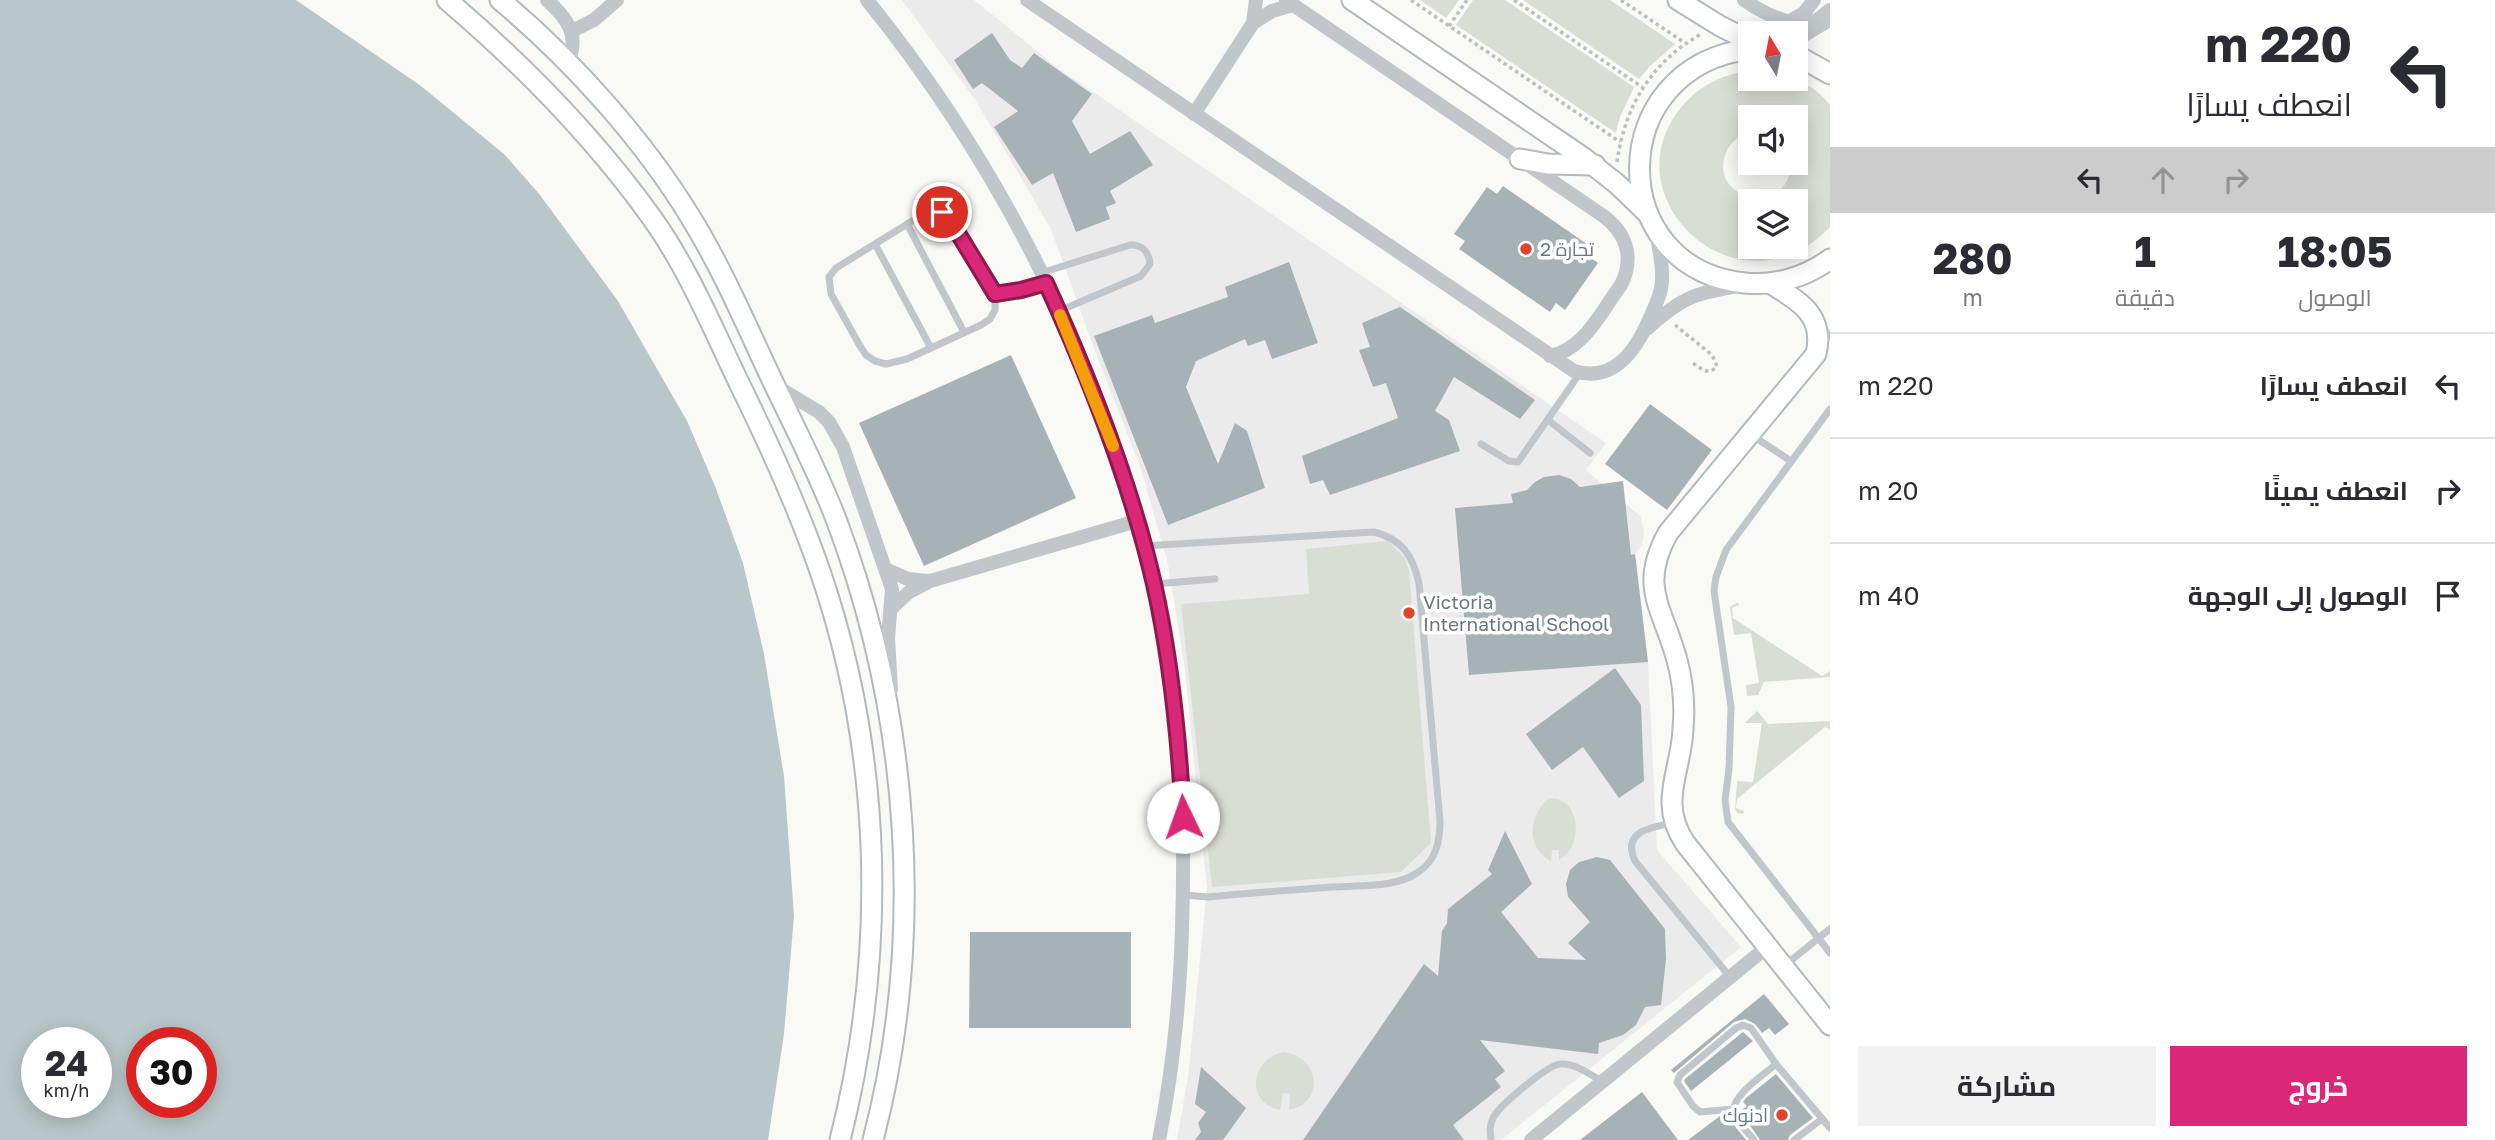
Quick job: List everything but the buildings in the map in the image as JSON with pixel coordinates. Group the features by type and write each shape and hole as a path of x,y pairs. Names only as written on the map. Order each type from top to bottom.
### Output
{"main road":[{"path":"447,0 517,63 588,139 654,219 680,264 787,485 814,553 849,671 864,760 870,827 871,951 855,1074 840,1140"},
{"path":"500,0 567,63 636,141 690,216 818,475 841,534 867,618 889,712 901,817 902,954 891,1056 873,1140"},
{"path":"516,0 531,18 541,38"},
{"path":"1352,0 1594,165 1652,221 1676,252 1689,263 1719,278 1761,284 1785,281 1822,270 1830,259"},
{"path":"1678,0 1738,34"},
{"path":"517,63 541,38"},
{"path":"1652,221 1639,182 1640,146 1651,113 1660,98 1685,73 1700,64 1738,50"},
{"path":"1808,62 1830,74"},
{"path":"1520,159 1548,164 1594,165"},
{"path":"1761,284 1800,303 1811,314 1818,338 1816,354 1668,533 1659,548 1654,564 1655,599 1677,661 1682,684 1683,732 1671,793 1674,823 1685,843 1830,1025"}],"street":[{"path":"547,0 565,17 572,31 573,48 567,63"},
{"path":"572,31 587,25 617,0"},
{"path":"867,0 910,56 965,137 1013,219 1043,278 1095,397 1137,521 1154,584 1168,661 1179,751 1184,895 1178,1017 1159,1140"},
{"path":"1027,0 1550,356 1580,373 1603,373 1618,366 1644,332 1659,298 1662,279 1652,221"},
{"path":"1254,23 1256,0"},
{"path":"1744,0 1767,14 1790,21 1804,13 1814,0"},
{"path":"1194,114 1254,23 1290,2 1611,221 1623,236 1629,256 1626,276 1621,285 1584,336 1572,348 1550,356"},
{"path":"1808,21 1814,21 1830,10"},
{"path":"1808,33 1830,19"},
{"path":"1644,332 1675,305 1697,294 1761,284"},
{"path":"774,385 819,412 837,434 887,570 892,589 888,638 891,680 889,712"},
{"path":"892,608 909,592 930,581 1137,521"},
{"path":"887,570 908,579 930,581"},
{"path":"1531,1140 1768,947"}],"lane":[{"path":"930,211 942,212 947,216 995,294 995,310 990,319 964,332 897,363 886,364 866,355 831,294 828,283 832,272 906,224 930,211"},
{"path":"906,224 964,332"},
{"path":"875,244 931,348"},
{"path":"995,294 1021,290 1043,278 1130,245 1140,246 1147,253 1150,264 1141,276 1059,311"},
{"path":"1816,354 1830,334"},
{"path":"1481,444 1509,461 1518,461 1580,373"},
{"path":"1830,409 1726,550 1716,577 1715,606 1731,707 1725,811 1732,830 1830,953"},
{"path":"1548,420 1590,453"},
{"path":"1749,434 1791,461"},
{"path":"1144,546 1374,532 1386,535 1406,549 1419,583 1440,821 1436,851 1428,864 1416,874 1387,883 1208,897 1184,895"},
{"path":"1154,584 1215,579"},
{"path":"1674,823 1643,830 1637,834 1633,840 1632,854 1730,977"},
{"path":"1783,966 1830,929"},
{"path":"1733,1109 1705,1113 1696,1110 1678,1086 1680,1075 1743,1025 1751,1028 1776,1064 1830,1128"},
{"path":"1491,1140 1491,1123 1498,1111 1551,1066 1564,1063 1602,1082"},
{"path":"1754,1140 1736,1118 1733,1109 1738,1097 1776,1064"},
{"path":"1794,1140 1822,1119"}],"path":[{"path":"1411,0 1620,142"},
{"path":"1449,26 1467,0"},
{"path":"1514,0 1642,87"},
{"path":"1621,0 1685,43"},
{"path":"1663,314 1710,353 1717,366 1706,371 1693,363"}],"shaded area":[{"path":"0,0 296,0 421,86 504,154 540,195 618,301 687,421 715,486 743,563 764,654 784,776 794,916 784,1034 768,1140 0,1140"},
{"name":"Victoria International School","path":"902,0 974,0 1058,68 1606,443 1586,470 1641,517 1644,533 1642,545 1635,554 1648,662 1657,850 1741,947 1501,1140 1177,1140 1188,1077 1207,889 1185,669 1168,564 1141,469 1051,229 976,101"},
{"path":"1420,0 1459,0 1446,18"},
{"path":"1473,0 1505,0 1634,87 1620,117 1616,133 1456,25"},
{"path":"1523,0 1610,0 1675,44 1639,79"},
{"path":"1738,73 1738,91 1808,91 1808,86 1830,105 1830,227 1808,243 1808,189 1780,189 1788,175 1808,175 1808,105 1738,105 1738,139 1726,153 1723,169 1728,182 1738,192 1738,257 1722,254 1692,235 1671,208 1660,175 1663,139 1684,104 1706,86"},
{"path":"1388,541 1405,558 1409,571 1431,843 1401,872 1212,887 1181,604 1309,594 1306,549"},
{"path":"1738,602 1739,605 1732,608 1733,618 1822,676 1830,671 1830,677 1764,682 1758,695 1747,696 1746,685 1759,683 1751,633 1734,635 1730,607"},
{"path":"1757,711 1768,724 1830,721 1830,729 1825,727 1737,799 1736,808 1744,811 1743,814 1735,810 1737,781 1753,782 1762,723 1745,723"},
{"path":"1549,798 1560,800 1568,806 1576,824 1573,845 1567,854 1559,860 1559,850 1552,850 1551,861 1537,848 1533,831 1537,813"},
{"path":"1283,1052 1295,1055 1305,1062 1314,1080 1309,1098 1289,1110 1290,1094 1283,1093 1280,1110 1269,1106 1257,1091 1258,1072 1264,1063"}],"slow traffic":[{"path":"1060,315 1113,446"}],"place":[{"name":"تجارة 2","path":"1526,249"},
{"name":"Victoria International School","path":"1409,613"},
{"name":"ادنوك","path":"1782,1115"}],"route":[{"path":"942,212 950,220 995,294 1046,283 1095,397 1137,521 1154,584 1175,712 1183,817"}]}
